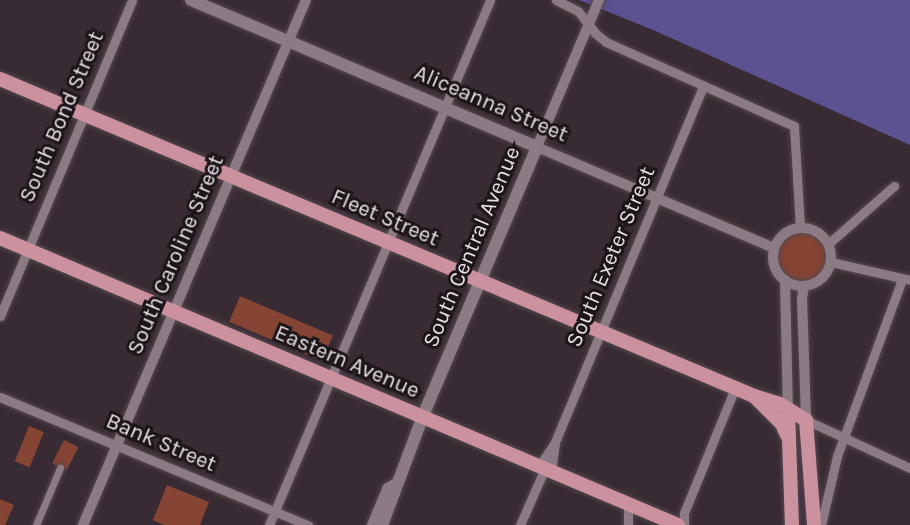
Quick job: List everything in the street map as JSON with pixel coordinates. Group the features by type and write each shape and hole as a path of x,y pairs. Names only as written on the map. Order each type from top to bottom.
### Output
{"main road":[{"name":"Aliceanna Street","path":"191,0 537,147"},
{"name":"Fleet Street","path":"0,79 754,396 770,399 806,420"},
{"name":"South Central Avenue","path":"382,525 396,493 395,485 423,416 537,147"},
{"name":"Eastern Avenue","path":"0,238 678,525"},
{"name":"Fleet Street","path":"754,396 782,424 789,440"},
{"path":"788,411 792,525"},
{"path":"806,420 814,525"},
{"name":"South Central Avenue","path":"373,525 388,489 395,485"}],"street":[{"name":"South Bond Street","path":"0,316 132,0"},
{"name":"South Caroline Street","path":"83,525 306,0"},
{"path":"269,525 490,0"},
{"path":"556,0 578,11 588,25 606,42 794,126 800,227"},
{"name":"South Central Avenue","path":"537,147 597,4"},
{"name":"South Exeter Street","path":"520,525 703,86"},
{"name":"Aliceanna Street","path":"537,147 774,248"},
{"path":"828,244 894,186"},
{"path":"800,227 817,231 828,244 831,262 821,279 804,286 785,280 774,266 774,248 785,233 800,227"},
{"path":"821,525 832,470 906,280 831,262"},
{"path":"785,280 788,411"},
{"path":"804,286 802,298 806,420"},
{"path":"684,525 684,513 735,388"},
{"name":"Bank Street","path":"0,397 308,525"},
{"name":"Fleet Street","path":"806,420 910,468"},
{"path":"36,525 60,468"},
{"path":"628,504 628,525"}],"shaded area":[{"path":"579,0 910,0 910,145 653,30"},
{"path":"802,233 819,240 826,257 819,274 802,281 785,274 778,257 785,240"},
{"path":"240,296 333,335 322,361 229,322"},
{"path":"29,426 44,432 30,467 15,461"},
{"path":"64,440 78,447 66,470 52,463"},
{"path":"167,485 209,502 200,525 164,525 153,520"},
{"path":"0,499 14,505 5,525 0,525"}]}
